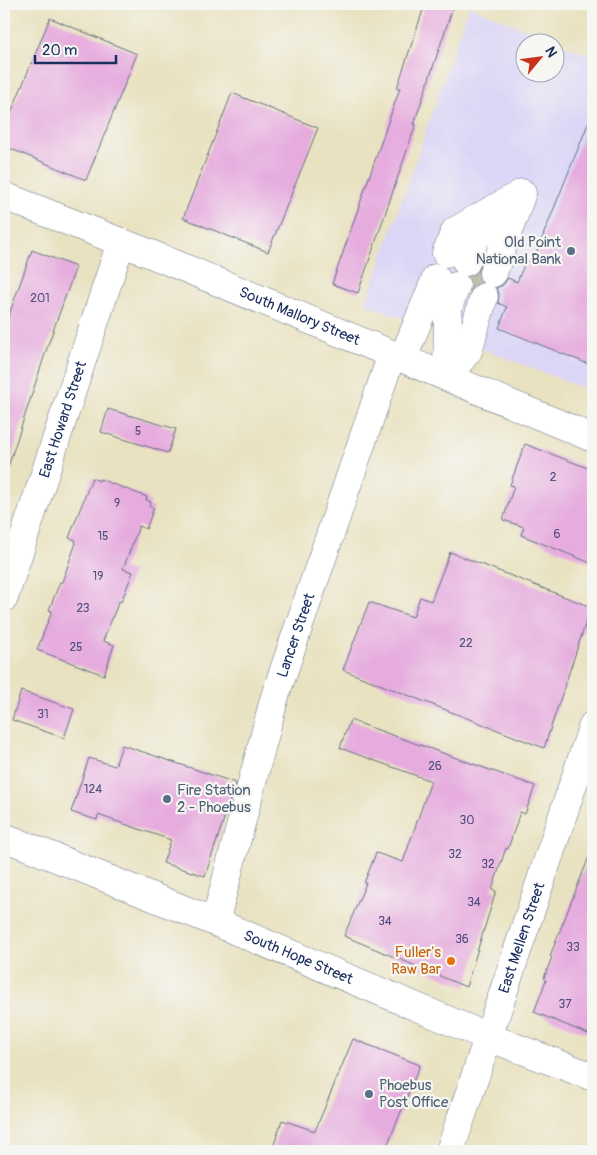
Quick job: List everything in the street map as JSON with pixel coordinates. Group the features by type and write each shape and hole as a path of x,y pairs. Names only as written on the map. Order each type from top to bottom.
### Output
{"street":[{"path":"447,377 468,350 467,276 455,231 522,193 489,240 467,276"},
{"name":"South Mallory Street","path":"4,196 121,242 593,438"},
{"name":"East Howard Street","path":"4,598 121,242"},
{"name":"Lancer Street","path":"215,922 275,696 397,356 467,276"},
{"name":"East Mellen Street","path":"450,1151 593,725"},
{"name":"South Hope Street","path":"4,837 215,922 488,1037 593,1077"}],"shaded area":[{"path":"469,6 532,32 514,32 514,82 564,82 564,45 593,56 593,392 366,304"}],"building":[{"path":"425,4 454,4 414,124 416,124 358,293 332,284 400,88 397,88"},
{"path":"50,18 137,54 86,180 4,146 4,130"},
{"path":"232,93 318,128 268,252 183,218"},
{"name":"Old Point National Bank","path":"592,114 593,366 499,328 507,307 498,303 499,294 496,288 503,285 508,278 517,282 526,260 532,263"},
{"path":"32,250 76,267 8,467 4,466 4,329"},
{"path":"478,271 480,282 471,289 469,277 475,275"},
{"path":"108,409 176,429 168,453 101,432"},
{"path":"525,444 593,470 593,564 521,535 524,527 503,520 514,486 510,485"},
{"path":"92,478 99,481 100,479 147,497 146,500 151,502 149,506 154,508 146,529 139,526 123,569 133,572 103,641 114,645 104,675 37,650 52,611 49,610 60,582 62,582 76,543 76,540 69,538"},
{"path":"450,552 591,607 544,748 343,670 369,602 413,617 420,597 431,601"},
{"path":"21,691 74,709 64,738 12,720"},
{"path":"350,720 535,786 525,814 520,812 508,849 506,848 492,890 496,891 466,987 344,936 376,853 403,862 431,781 340,748"},
{"name":"Fire Station 2 - Phoebus","path":"122,745 236,783 205,876 163,863 171,840 98,815 97,820 71,812 89,758 115,766"},
{"path":"592,849 593,1036 534,1012 546,980 544,978 552,957 550,956"},
{"name":"Phoebus Post Office","path":"353,1039 420,1065 385,1151 272,1151 282,1120 315,1131"}],"tunnel":[{"path":"472,293 481,267"}],"place":[{"name":"Old Point National Bank","path":"571,251"},
{"name":"Fire Station 2 - Phoebus","path":"167,799"},
{"name":"Fuller's Raw Bar","path":"451,961"},
{"name":"Phoebus Post Office","path":"369,1094"}]}
